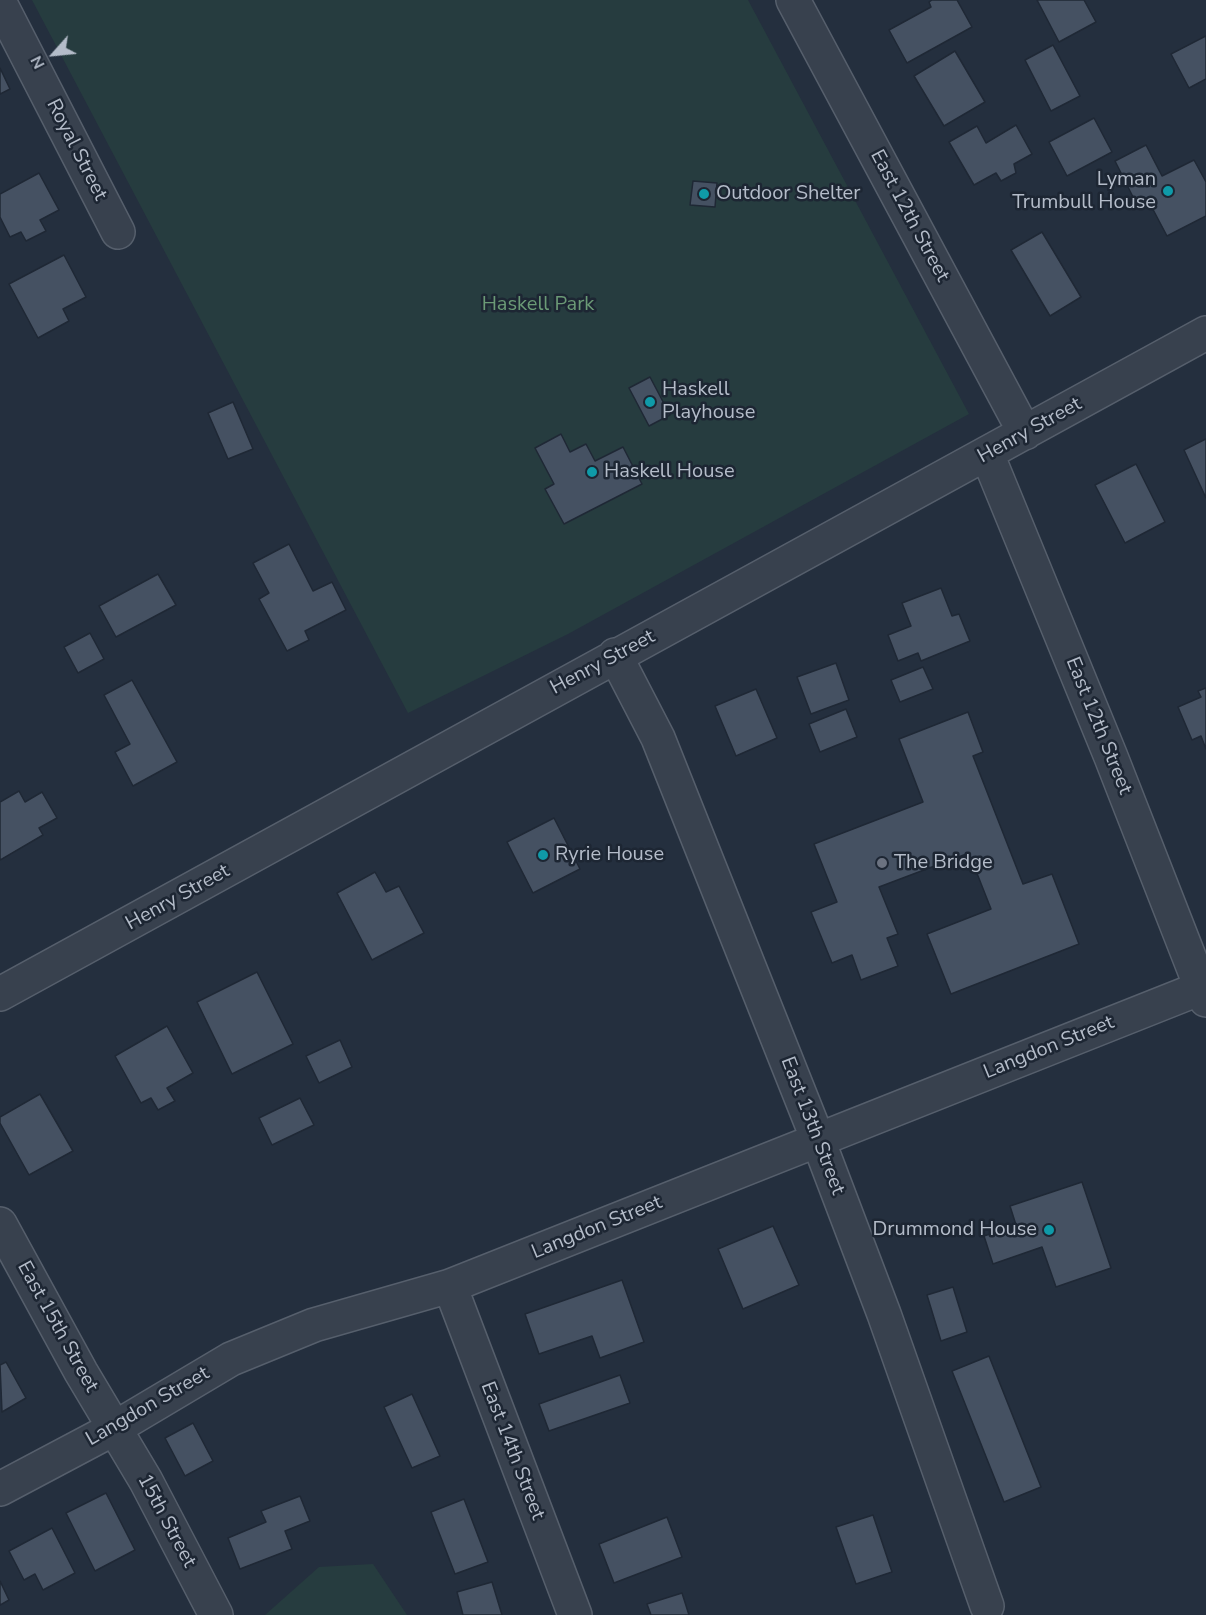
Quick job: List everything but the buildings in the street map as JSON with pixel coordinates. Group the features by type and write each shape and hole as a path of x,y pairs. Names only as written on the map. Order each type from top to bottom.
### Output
{"street":[{"name":"East 12th Street","path":"800,2 1025,433"},
{"name":"Royal Street","path":"0,3 118,232"},
{"name":"Henry Street","path":"0,994 1206,333"},
{"name":"East 12th Street","path":"987,454 1204,991"},
{"name":"East 13th Street","path":"615,656 658,738 818,1140 884,1314 987,1606"},
{"name":"Langdon Street","path":"0,1489 115,1428 231,1359 314,1325 450,1286 818,1140 1204,991"},
{"name":"East 15th Street","path":"0,1224 81,1372 115,1428"},
{"name":"East 14th Street","path":"450,1286 575,1615"},
{"name":"15th Street","path":"115,1428 146,1481 216,1615"}],"green space":[{"name":"Haskell Park","path":"32,0 748,0 969,414 568,634 408,713"},
{"path":"373,1564 407,1615 265,1615 319,1567"}],"place":[{"name":"Lyman Trumbull House","path":"1168,191"},
{"name":"Outdoor Shelter","path":"704,194"},
{"name":"Haskell Playhouse","path":"650,402"},
{"name":"Haskell House","path":"592,472"},
{"name":"Ryrie House","path":"543,855"},
{"name":"The Bridge","path":"882,863"},
{"name":"Drummond House","path":"1049,1230"}]}
